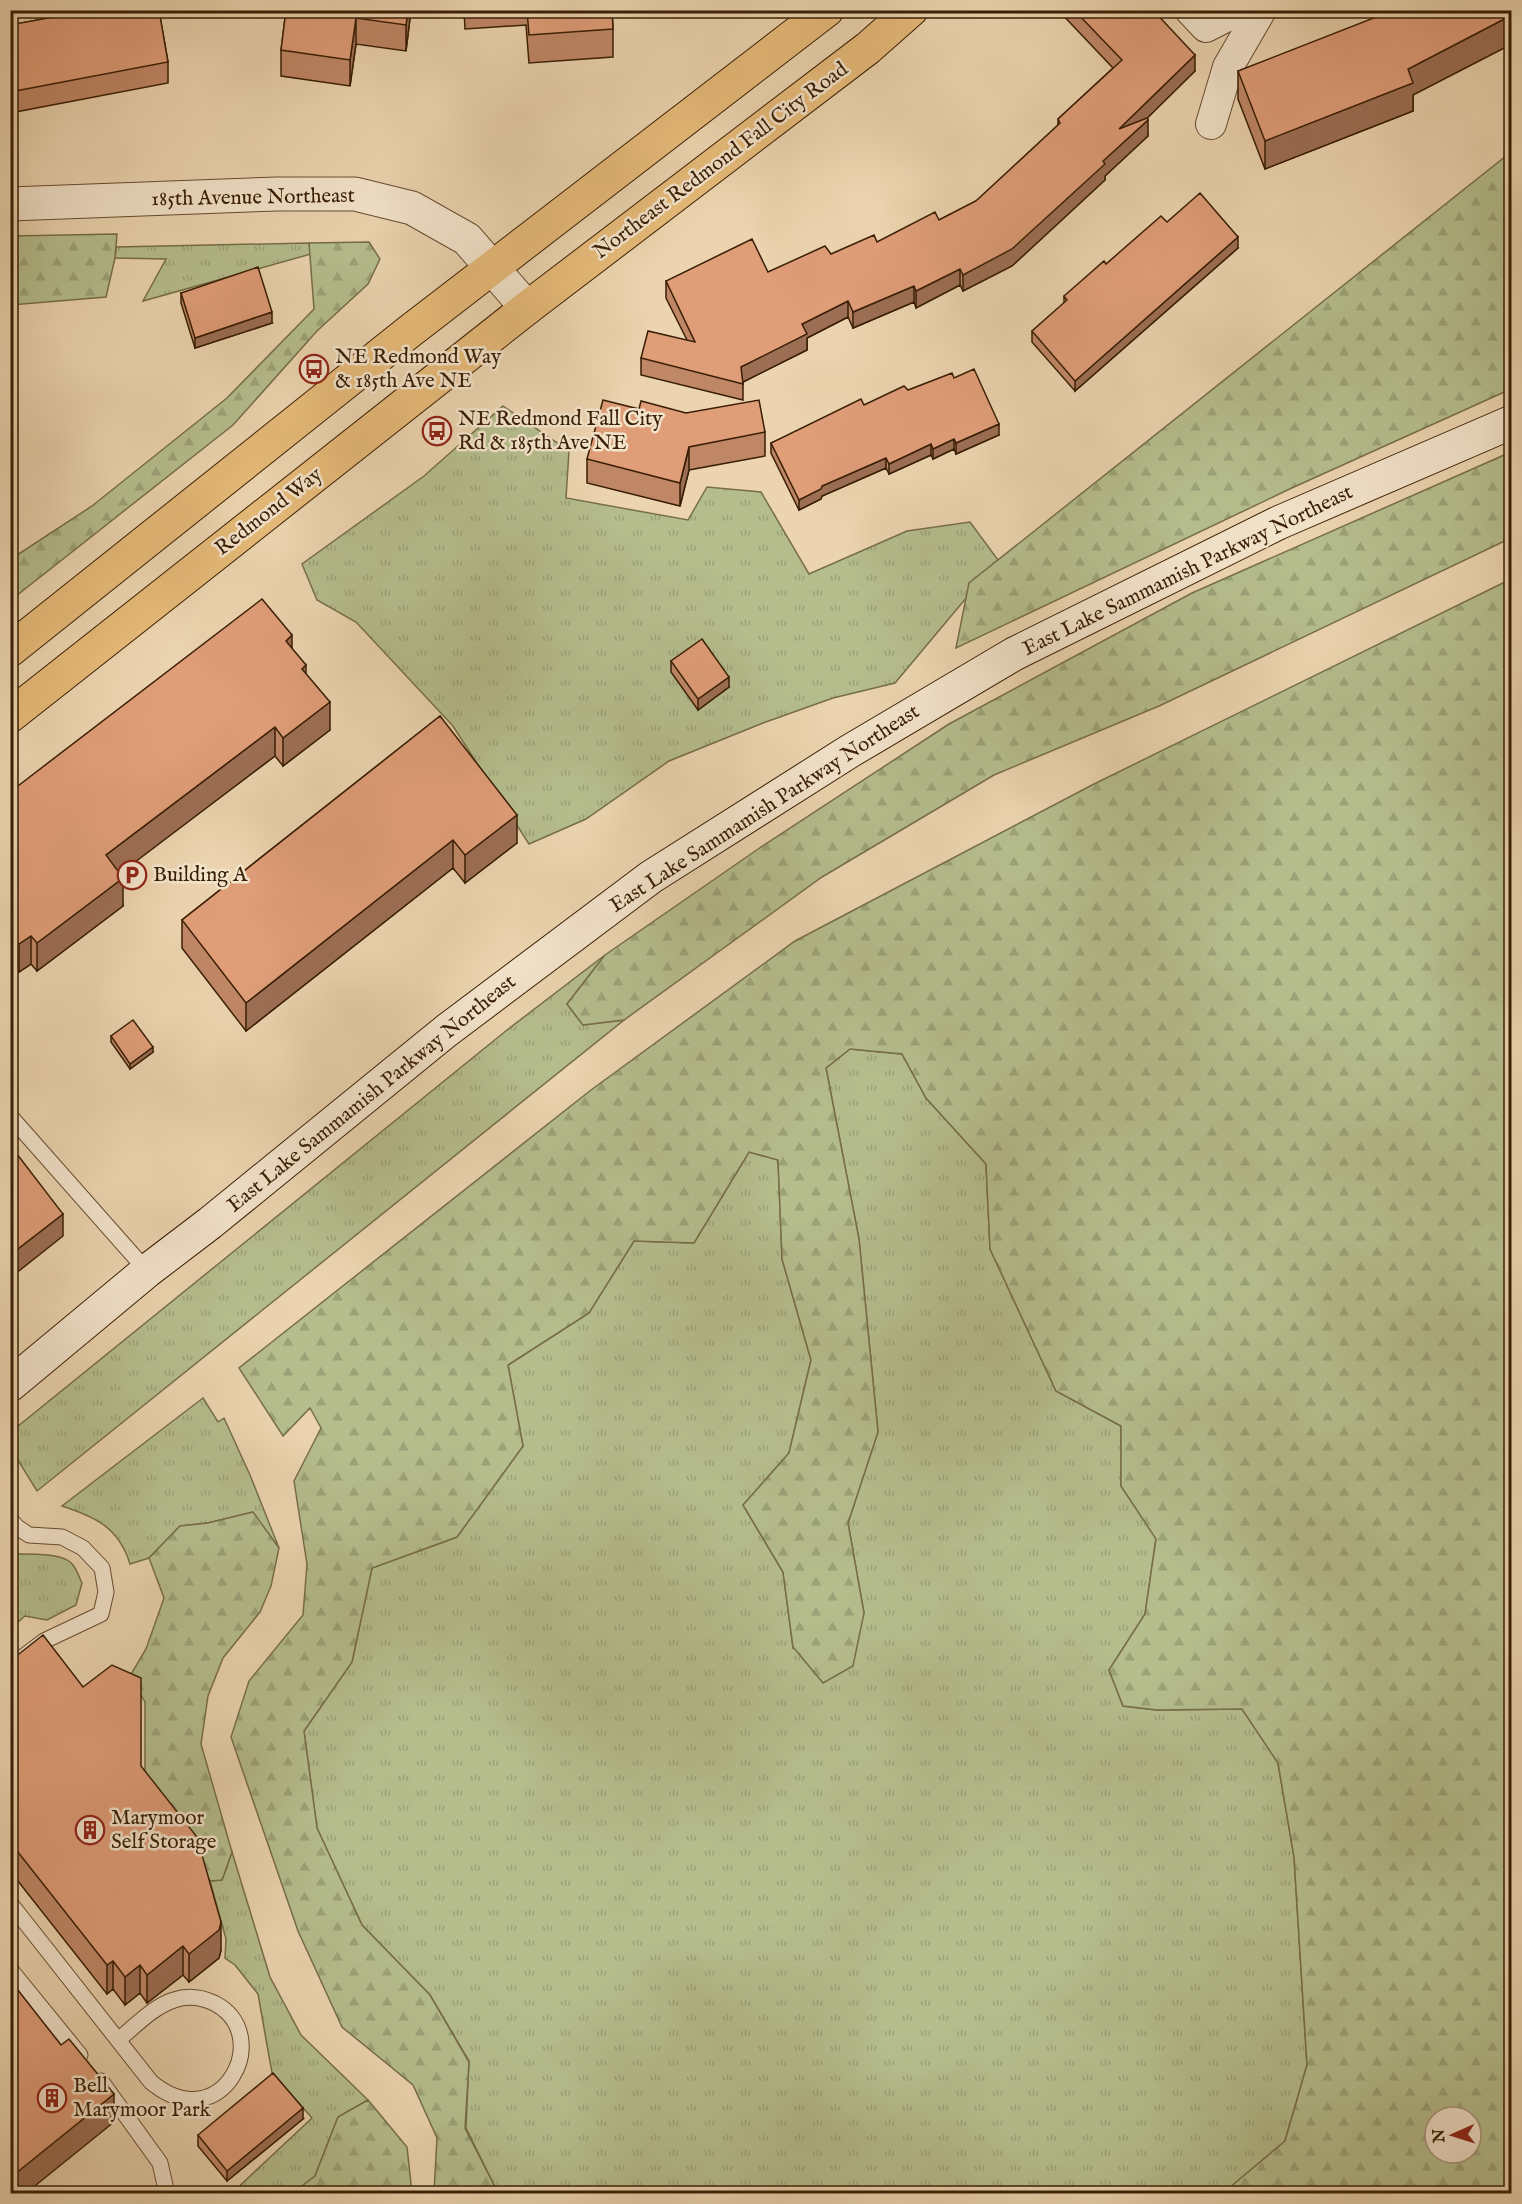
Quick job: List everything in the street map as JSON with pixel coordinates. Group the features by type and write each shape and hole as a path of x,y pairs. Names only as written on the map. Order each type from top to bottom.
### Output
{"main road":[{"path":"10,650 492,266 827,10"},
{"name":"Northeast Redmond Fall City Road","path":"527,308 868,48 911,10"},
{"name":"185th Avenue Northeast","path":"10,204 355,194 412,208 467,239 527,308"},
{"name":"Redmond Way","path":"10,716 527,308"},
{"name":"East Lake Sammamish Parkway Northeast","path":"10,1385 147,1271 210,1223 446,1031 651,877 850,751 1014,654 1278,523 1512,422"}],"street":[{"path":"1190,10 1206,27 1239,10"},
{"path":"1211,124 1228,67 1261,10"}],"lane":[{"path":"10,1116 147,1271"},
{"path":"10,1519 17,1527 30,1535 62,1537 83,1548 102,1568 106,1592 101,1614 44,1641 10,1667"},
{"path":"10,1903 151,2082 164,2093 178,2099 195,2100 212,2096 227,2085 237,2070 242,2053 240,2036 233,2019 220,2007 205,1999 188,1997 172,2000 158,2008 118,2040"},
{"path":"10,1969 116,2098 160,2163 167,2193"}],"green space":[{"path":"1511,152 1511,389 1294,487 956,648 969,583"},
{"path":"117,234 115,258 106,297 11,305 11,236"},
{"path":"369,242 380,259 368,284 317,331 233,425 11,600 11,559 92,506 227,398 314,309 309,243"},
{"path":"309,243 311,254 143,301 166,259 115,258 116,247"},
{"path":"503,406 569,451 566,498 688,520 707,487 761,492 809,574 907,531 970,522 998,560 895,683 833,698 669,761 586,819 529,844 453,726 356,622 317,600 302,564 424,476"},
{"path":"1511,452 1511,538 1159,706 994,775 822,877 624,1020 583,1025 567,1004 605,955 761,847 949,724 1192,593"},
{"path":"1511,579 1511,2193 1223,2193 1285,2141 1307,2065 1294,1857 1278,1763 1242,1709 1157,1710 1123,1706 1109,1670 1145,1614 1156,1539 1121,1486 1121,1426 1056,1391 990,1249 986,1164 926,1098 902,1054 850,1049 826,1068 859,1239 878,1432 848,1523 864,1613 853,1666 823,1683 793,1647 783,1572 743,1505 789,1453 811,1360 782,1259 778,1160 749,1152 694,1243 634,1241 589,1313 508,1365 523,1446 457,1537 372,1568 352,1662 304,1731 317,1828 362,1925 430,1995 469,2062 465,2128 498,2193 434,2193 437,2138 413,2085 342,2027 298,1931 231,1737 249,1681 303,1615 307,1564 294,1481 321,1428 310,1408 283,1436 239,1368 591,1090 795,941 1094,784"},
{"path":"605,955 567,1004 583,1025 624,1020 37,1491 11,1449 11,1439 17,1427 507,1030"},
{"path":"850,1049 902,1054 926,1098 986,1164 990,1249 1056,1391 1121,1426 1121,1486 1156,1538 1145,1614 1109,1670 1123,1706 1157,1710 1242,1709 1278,1763 1294,1857 1307,2065 1285,2141 1227,2192 498,2193 466,2128 469,2061 430,1995 362,1925 317,1828 304,1731 352,1662 372,1568 457,1537 523,1446 508,1365 589,1313 634,1241 694,1243 749,1152 778,1160 782,1259 811,1360 789,1453 743,1505 783,1572 793,1648 864,1613 848,1523 878,1432 859,1239 826,1068"},
{"path":"203,1398 218,1422 224,1418 279,1548 252,1512 208,1523 180,1526 149,1558 130,1564 120,1541 105,1526 62,1506"},
{"path":"253,1512 279,1548 271,1586 260,1612 223,1658 208,1696 201,1744 232,1852 222,1880 210,1881 199,1859 145,1793 145,1702 130,1676 146,1649 164,1598 149,1558 180,1526 208,1523"},
{"path":"11,1554 53,1556 68,1561 74,1567 82,1583 76,1605 47,1620 25,1616 11,1628"},
{"path":"232,1852 270,1977 301,2035 368,2100 338,2117 315,2176 293,2193 232,2193 312,2118 272,2073 258,1994 235,1965 225,1958 226,1939 210,1881 222,1880"},
{"path":"368,2100 407,2147 412,2193 293,2193 315,2176 338,2117"}],"building":[{"path":"91,10 159,10 168,62 10,92 10,25"},
{"path":"286,10 408,10 406,25 356,18 350,60 281,50"},
{"path":"527,10 612,10 613,29 529,35"},
{"path":"1074,10 1153,10 1195,55 1119,129 1147,118 1148,120 1103,161 1105,164 1012,249 963,275 960,269 916,291 914,286 853,312 848,301 802,324 807,334 741,367 743,384 641,358 648,331 695,342 666,281 752,239 768,272 825,246 831,254 874,235 877,242 935,212 939,220 976,201 1060,123 1058,119 1122,60"},
{"path":"1394,10 1512,10 1512,15 1408,69 1413,83 1265,141 1238,71"},
{"path":"1200,193 1238,237 1075,381 1032,331 1067,300 1064,296 1104,261 1106,264 1161,216 1167,222"},
{"path":"258,267 272,312 195,338 181,293"},
{"path":"974,369 999,424 956,443 954,439 933,449 931,444 889,464 886,458 822,486 821,489 799,500 771,443 861,399 864,405 904,386 908,390 952,373 954,378"},
{"path":"603,400 639,409 641,401 686,413 759,400 765,432 689,447 680,483 587,459"},
{"path":"262,599 292,635 286,641 306,665 302,669 330,702 283,738 275,727 106,855 123,878 37,943 31,936 19,944 10,934 10,792"},
{"path":"702,639 729,677 698,699 671,661"},
{"path":"440,716 517,815 465,855 453,840 246,1003 182,920"},
{"path":"133,1020 153,1047 130,1064 111,1036"},
{"path":"10,1145 63,1214 10,1255"},
{"name":"Marymoor Self Storage","path":"43,1635 83,1687 112,1665 141,1678 141,1766 197,1837 221,1922 219,1930 189,1954 183,1946 147,1975 140,1965 125,1977 113,1961 107,1965 10,1842 10,1661"},
{"name":"Bell Marymoor Park","path":"10,1980 61,2045 69,2039 114,2094 10,2178"},
{"path":"273,2073 303,2108 227,2171 198,2135"}],"place":[{"name":"NE Redmond Way & 185th Ave NE","path":"314,369"},
{"name":"NE Redmond Fall City Rd & 185th Ave NE","path":"437,431"},
{"name":"Building A","path":"132,875"},
{"name":"Marymoor Self Storage","path":"90,1830"},
{"name":"Bell Marymoor Park","path":"52,2098"}]}
